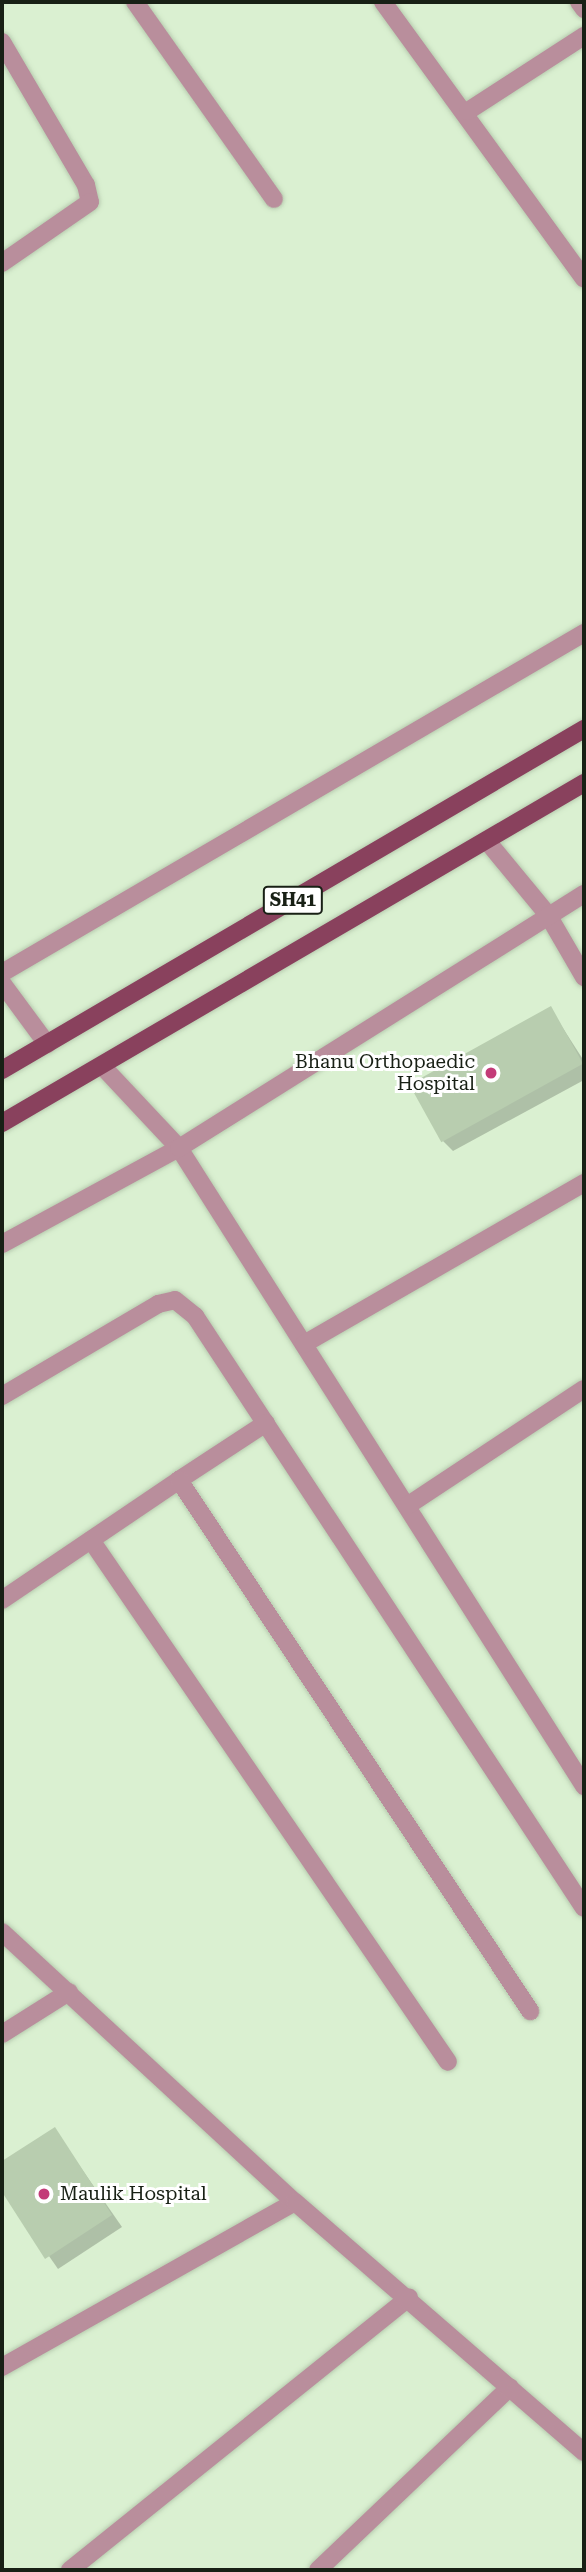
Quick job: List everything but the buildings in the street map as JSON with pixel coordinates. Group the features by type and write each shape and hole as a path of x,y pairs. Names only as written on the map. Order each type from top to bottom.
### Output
{"main road":[{"name":"SH41","path":"2,1070 584,729"},
{"name":"SH41","path":"2,1123 103,1068 584,783"}],"street":[{"path":"135,2 274,199"},
{"path":"383,2 468,111 584,279"},
{"path":"579,2 584,9"},
{"path":"468,111 584,36"},
{"path":"2,42 86,185 90,202 2,263"},
{"path":"2,973 584,633"},
{"path":"487,841 548,915 584,977"},
{"path":"2,1244 179,1148 584,894"},
{"path":"2,983 47,1044"},
{"path":"103,1068 179,1148 584,1786"},
{"path":"304,1344 584,1183"},
{"path":"2,1395 175,1300 195,1316 584,1908"},
{"path":"407,1506 584,1389"},
{"path":"2,1600 266,1423"},
{"path":"179,1480 530,2011"},
{"path":"91,1540 448,2062"},
{"path":"2,1931 295,2202 409,2297 584,2452"},
{"path":"2,2034 69,1992"},
{"path":"2,2367 295,2202"},
{"path":"70,2570 409,2297"},
{"path":"318,2570 510,2387"}],"place":[{"name":"Bhanu Orthopaedic Hospital","path":"491,1073"},
{"name":"Maulik Hospital","path":"44,2194"}]}
